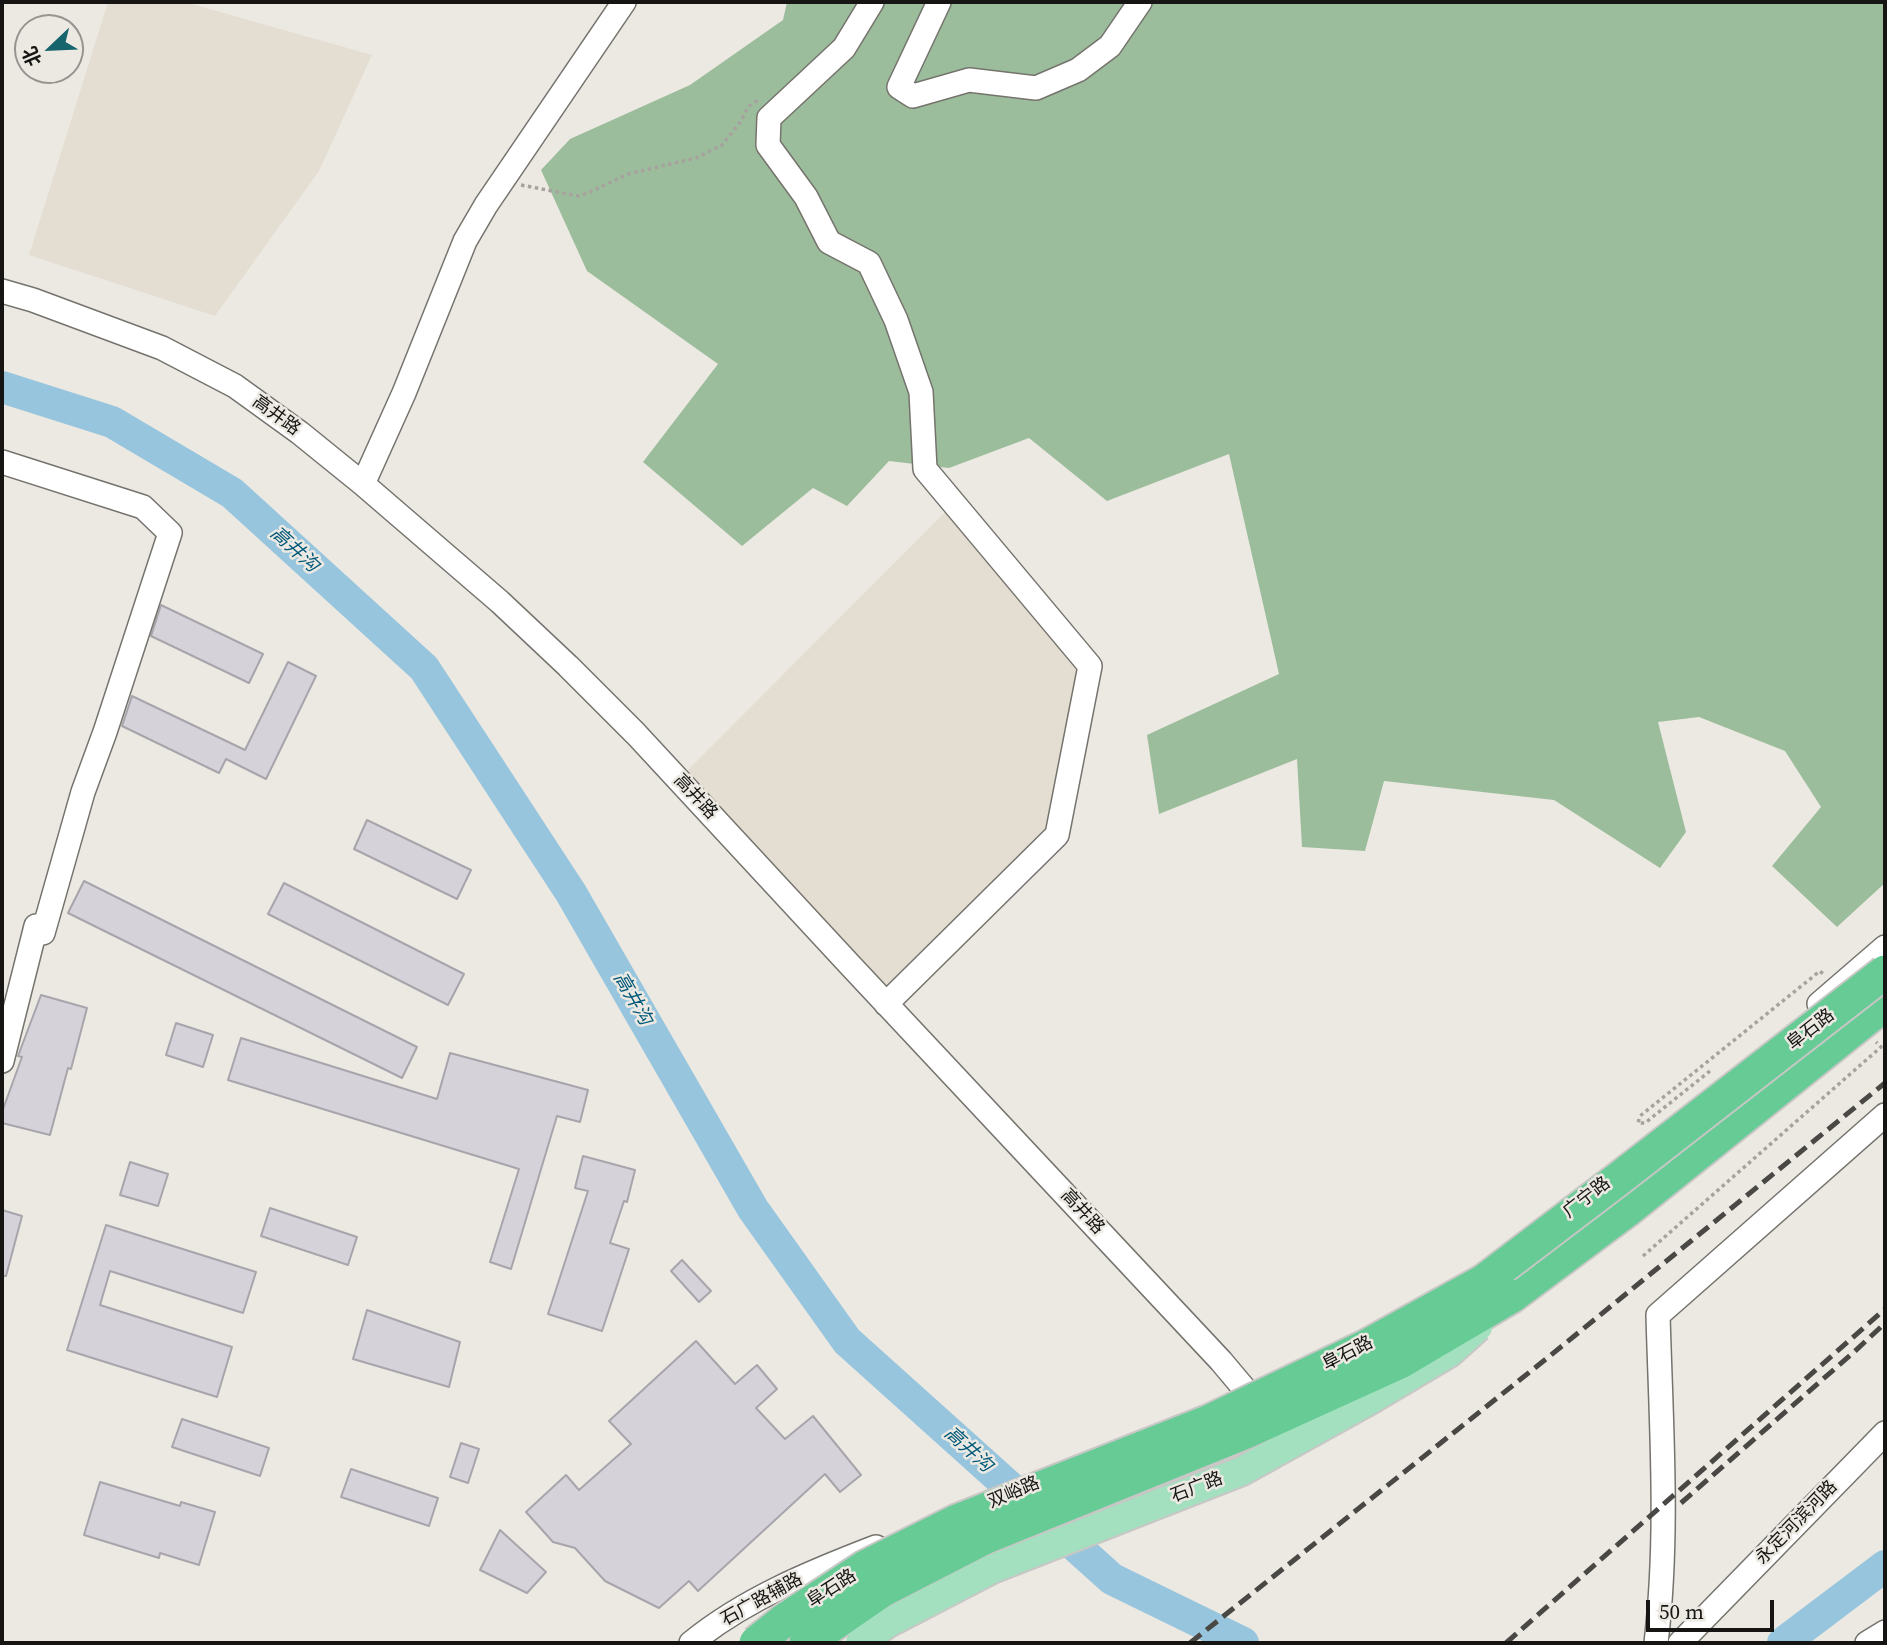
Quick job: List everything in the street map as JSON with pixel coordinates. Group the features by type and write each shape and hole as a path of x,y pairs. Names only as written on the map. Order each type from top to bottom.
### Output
{"highway":[{"name":"阜石路","path":"756,1643 786,1619 865,1567 957,1521 1210,1421 1365,1347 1484,1281 1885,972"},
{"name":"阜石路","path":"809,1642 883,1590 984,1538 1246,1432 1401,1362 1512,1296 1626,1211 1885,1006"}],"main road":[{"name":"石广路","path":"860,1643 888,1623 992,1569 1241,1471 1449,1353 1512,1296"}],"street":[{"path":"363,484 404,394 465,241 624,2"},
{"path":"872,2 844,48 769,118 768,145 806,197 829,242 869,263 896,320 921,392 925,469 1090,666 1058,835 886,1004"},
{"path":"939,2 899,87 913,96 969,80 1036,88 1046,84 1078,70 1110,46 1140,2"},
{"name":"高井路","path":"2,290 162,348 235,386 300,433 363,484 500,602 636,734 1221,1361 1253,1396 1284,1439"},
{"path":"2,462 143,507 170,533 83,792 43,933 36,926 2,1061"},
{"name":"广宁路","path":"1253,1396 1363,1349 1494,1270 1657,1144 1885,947"},
{"path":"868,1643 877,1633 925,1599 984,1566 1284,1439 1529,1296 1620,1228 1885,1006"},
{"path":"1656,1643 1664,1541 1658,1315 1885,1115"},
{"name":"双峪路","path":"809,1642 845,1598 882,1561 954,1518 1181,1428 1253,1396"},
{"name":"永定河滨河路","path":"1680,1643 1885,1433"},
{"name":"石广路辅路","path":"691,1643 733,1613 813,1571 954,1518"},
{"name":"石广路辅路","path":"706,1643 764,1606 780,1601 796,1608 809,1642"},
{"path":"1867,1643 1885,1632"}],"path":[{"path":"502,182 578,196 628,174 696,158 722,145 741,121 748,107 767,92"},
{"path":"1710,1071 1645,1123 1638,1123 1640,1116 1820,971 1826,978"},
{"path":"1643,1256 1881,1047 1875,1041"}],"shaded area":[{"path":"108,2 185,2 372,55 319,171 215,316 29,255"},
{"path":"945,512 1077,667 1047,831 890,990 685,773"}],"green space":[{"path":"787,2 1885,2 1885,883 1837,927 1772,866 1821,807 1785,751 1699,717 1658,722 1686,832 1660,868 1554,800 1384,781 1365,851 1302,847 1297,759 1159,814 1147,735 1279,674 1229,454 1107,501 1029,438 949,468 889,461 847,506 813,488 742,546 643,462 718,364 587,271 541,170 570,139 690,85 783,20"}],"building":[{"path":"161,605 263,654 249,683 151,636"},
{"path":"288,662 316,676 266,779 226,759 219,773 122,726 132,696 245,750"},
{"path":"367,820 471,870 457,899 354,849"},
{"path":"84,881 417,1047 402,1078 68,913"},
{"path":"284,883 464,974 448,1005 268,914"},
{"path":"41,995 87,1008 50,1135 2,1123 2,1112 22,1057 18,1056"},
{"path":"176,1023 213,1035 203,1067 166,1055"},
{"path":"241,1038 437,1099 450,1053 588,1090 580,1122 557,1116 511,1269 490,1262 519,1169 228,1080"},
{"path":"583,1156 635,1170 627,1202 624,1201 610,1243 629,1249 602,1331 548,1314 588,1191 575,1188"},
{"path":"130,1162 168,1174 158,1206 120,1195"},
{"path":"270,1208 357,1237 348,1265 261,1236"},
{"path":"2,1210 22,1216 6,1276 2,1276"},
{"path":"106,1225 256,1272 243,1313 110,1271 100,1305 232,1347 217,1397 67,1350"},
{"path":"682,1260 711,1291 699,1302 671,1271"},
{"path":"367,1310 460,1342 449,1387 353,1359"},
{"path":"696,1341 735,1384 757,1365 777,1389 756,1408 785,1439 813,1416 861,1475 840,1492 825,1474 698,1591 689,1581 659,1608 605,1581 575,1548 553,1542 526,1512 566,1475 579,1490 631,1444 609,1421"},
{"path":"182,1419 269,1448 260,1476 172,1447"},
{"path":"461,1443 479,1449 468,1483 450,1477"},
{"path":"351,1469 438,1498 429,1526 341,1497"},
{"path":"100,1482 180,1506 181,1502 215,1512 199,1565 160,1553 159,1558 84,1535"},
{"path":"500,1530 546,1572 527,1593 480,1570"}],"waterway":[{"name":"高井沟","path":"2,387 112,422 232,493 424,668 571,893 753,1209 847,1341 1112,1579 1243,1643"},
{"name":"高井沟","path":"1783,1643 1885,1566"}],"railway":[{"path":"1190,1643 1551,1355 1885,1083"},
{"path":"1506,1643 1885,1309"},
{"path":"1681,1503 1883,1325"}]}
